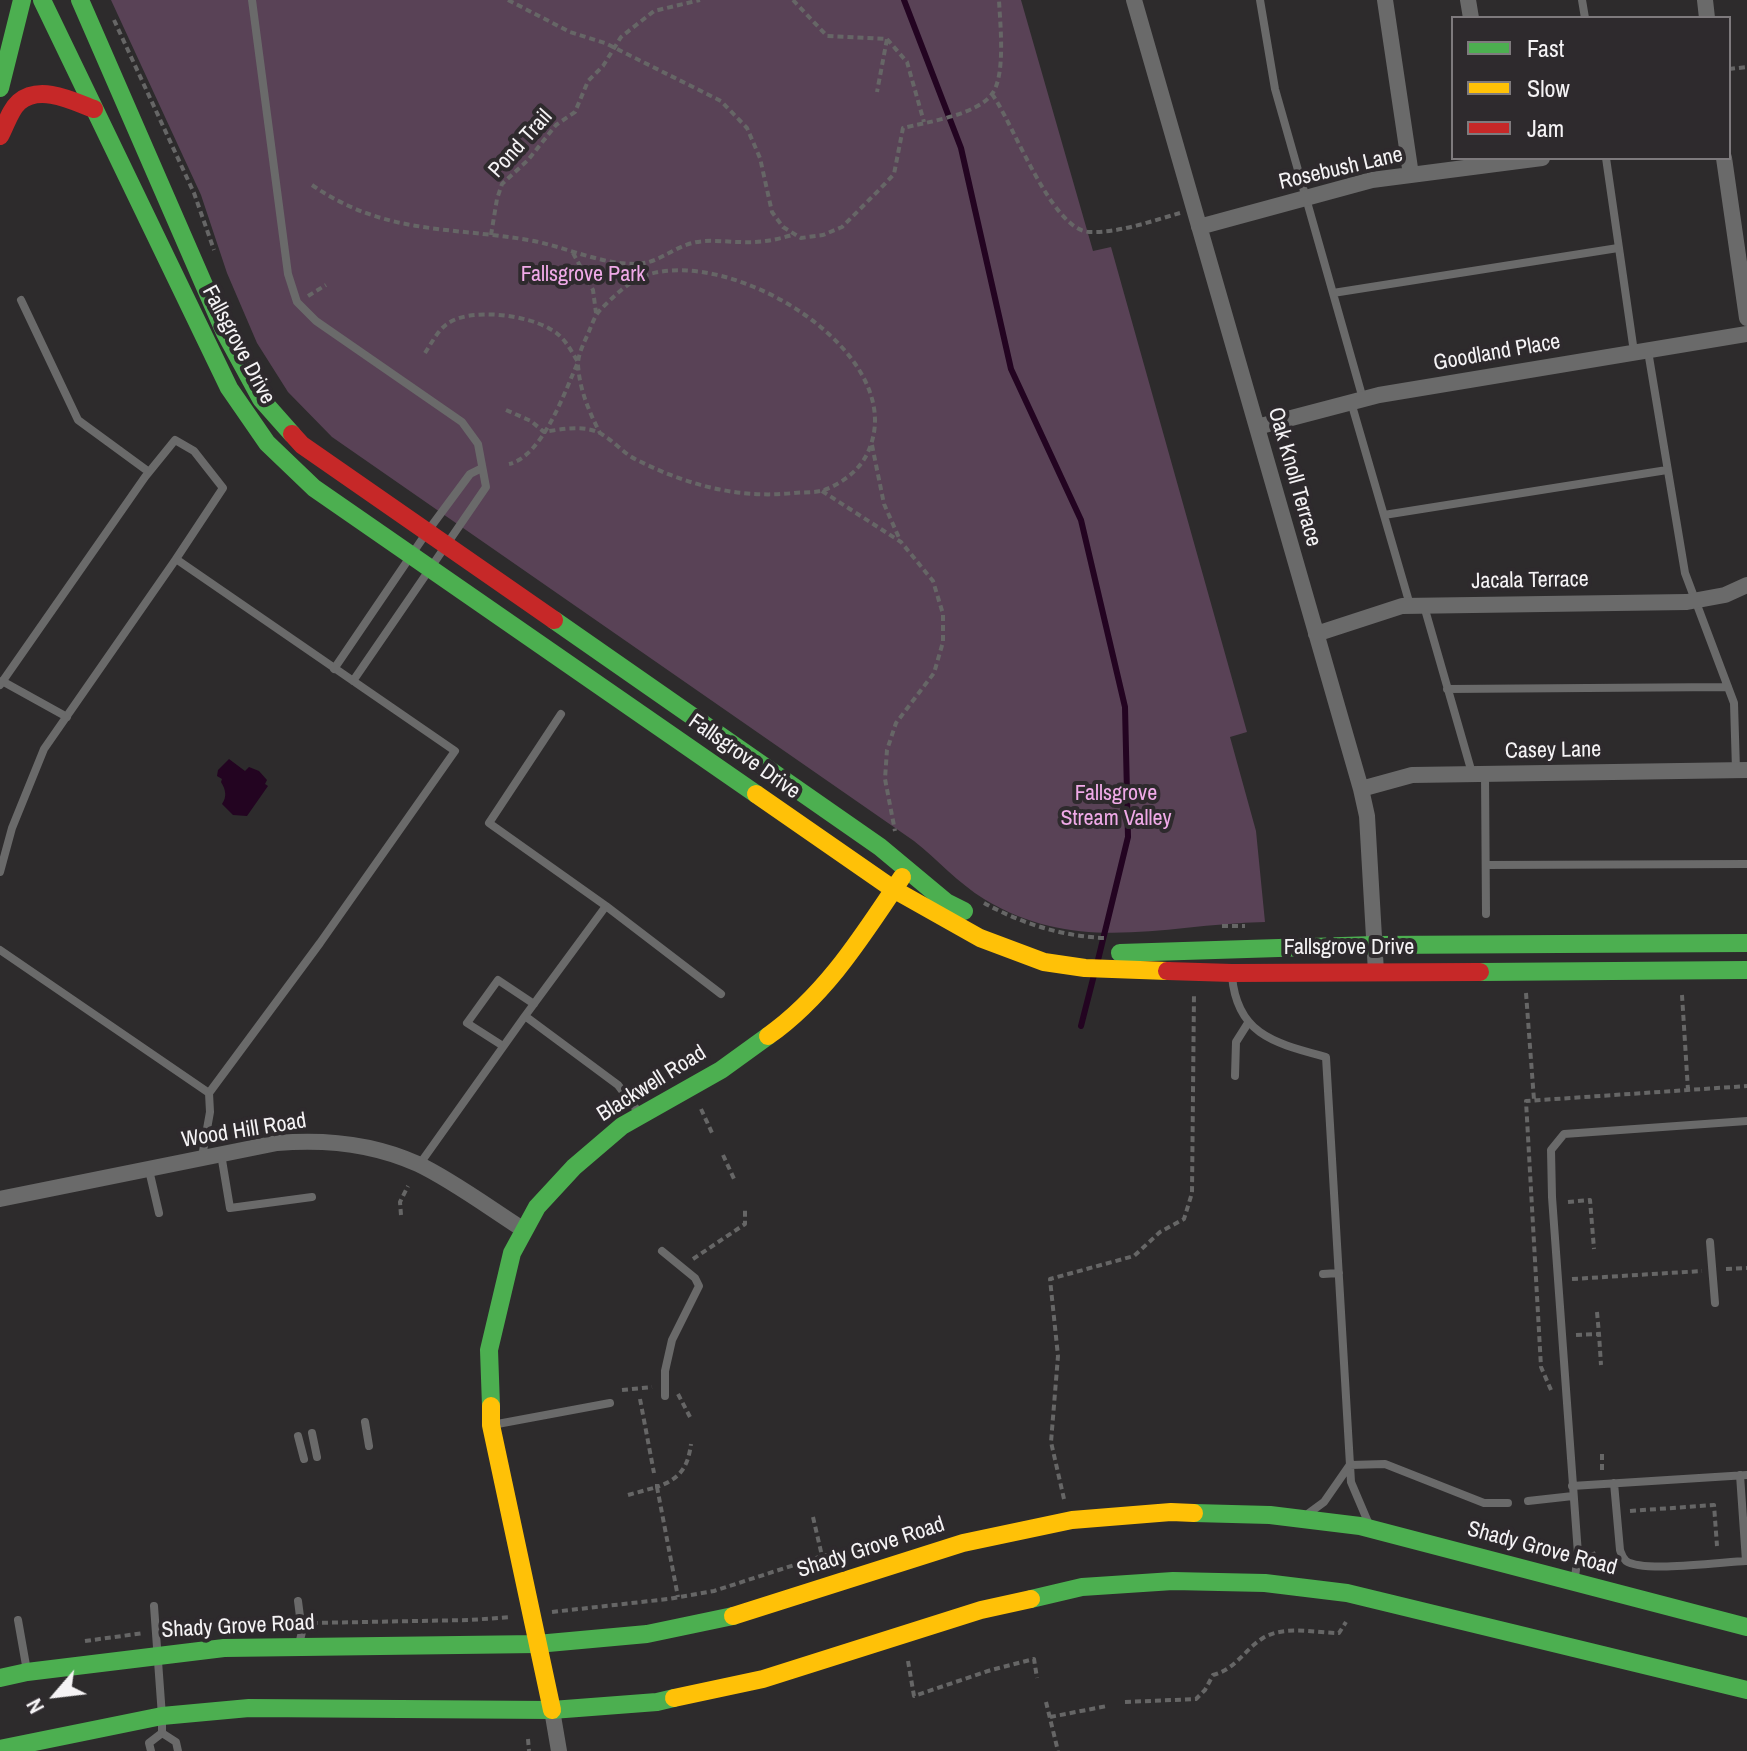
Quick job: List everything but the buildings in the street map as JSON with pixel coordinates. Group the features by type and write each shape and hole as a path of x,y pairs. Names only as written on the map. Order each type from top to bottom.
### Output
{"street":[{"path":"0,88 22,0"},
{"name":"Fallsgrove Drive","path":"42,0 229,388 267,443 314,488 893,889 990,943 1044,962 1088,952"},
{"name":"Fallsgrove Drive","path":"80,0 225,333 261,399 302,445 880,847 946,902 995,928 1026,940 1088,952 1374,945 1747,943"},
{"name":"Oak Knoll Terrace","path":"1134,0 1361,789 1367,816 1376,972"},
{"path":"1385,0 1411,175"},
{"path":"0,136 19,102 33,96 55,94 94,109"},
{"path":"1724,160 1747,318"},
{"name":"Rosebush Lane","path":"1199,227 1372,180 1492,161"},
{"name":"Goodland Place","path":"1257,427 1357,401 1747,334"},
{"name":"Jacala Terrace","path":"1316,634 1402,606 1697,600 1725,595 1747,585"},
{"name":"Casey Lane","path":"1361,789 1412,775 1742,770"},
{"name":"Blackwell Road","path":"559,1751 491,1425 489,1350 512,1253 537,1207 574,1167 622,1126 721,1070 773,1033 814,997 852,952 907,870"},
{"name":"Fallsgrove Drive","path":"1111,953 1232,973 1747,970"},
{"name":"Wood Hill Road","path":"0,1199 277,1143 312,1140 381,1151 419,1165 524,1230"},
{"name":"Shady Grove Road","path":"0,1678 224,1648 537,1644 647,1634 746,1613 963,1543 1072,1520 1171,1512 1270,1515 1373,1530 1747,1627"},
{"path":"0,1749 162,1725 249,1708 552,1710 657,1702 763,1679 981,1610 1082,1587 1173,1581 1265,1583 1347,1593 1747,1690"}],"lane":[{"path":"252,0 288,274 297,302 342,341 462,422 478,444 486,487 353,681"},
{"path":"1260,0 1275,89 1333,293 1384,515 1479,774 1486,865 1486,914"},
{"path":"1606,160 1618,248 1667,470 1685,573 1734,703 1742,770"},
{"path":"1333,293 1618,248"},
{"path":"21,300 78,420 149,472"},
{"path":"0,872 12,828 44,749 67,717 176,559 223,488 194,451 175,440 149,472 1,683 67,717"},
{"path":"334,669 427,532 470,474 482,468"},
{"path":"1384,515 1667,470"},
{"path":"176,559 455,751 320,943 209,1093 210,1112 202,1158"},
{"path":"1447,689 1728,687"},
{"path":"561,714 489,823 606,906 721,994"},
{"path":"1486,865 1747,864"},
{"path":"419,1165 606,906"},
{"path":"0,950 209,1093"},
{"path":"1232,973 1234,996 1248,1023 1263,1035 1289,1047 1326,1057 1351,1482 1373,1530"},
{"path":"503,1046 467,1023 498,980 534,1004"},
{"path":"525,1016 618,1085 641,1115"},
{"path":"1235,1076 1236,1042 1248,1023"},
{"path":"1574,1582 1578,1554 1551,1150 1555,1141 1564,1134 1747,1121"},
{"path":"221,1154 230,1208 312,1197"},
{"path":"149,1169 159,1213"},
{"path":"1710,1242 1715,1303"},
{"path":"662,1251 695,1278 699,1286 672,1340 665,1371 665,1396"},
{"path":"1323,1274 1339,1273"},
{"path":"491,1425 610,1403"},
{"path":"365,1422 369,1446"},
{"path":"312,1433 317,1457"},
{"path":"298,1436 304,1459"},
{"path":"1350,1465 1385,1464 1484,1503 1508,1503"},
{"path":"1301,1519 1324,1502 1350,1465"},
{"path":"1572,1486 1614,1483 1743,1475 1746,1561 1651,1567 1623,1559 1614,1483"},
{"path":"1528,1501 1573,1496"},
{"path":"298,1601 301,1623 299,1646"},
{"path":"154,1606 162,1725 176,1742 178,1751"},
{"path":"18,1620 27,1672"},
{"path":"151,1751 149,1743 162,1725"}],"path":[{"path":"508,0 721,101 747,128 760,158 772,212 783,227 801,238 823,235 842,227 894,174 903,128 975,107 992,94 998,75 999,0"},
{"name":"Pond Trail","path":"491,235 502,184 528,160 556,125 575,112 588,81 603,66 621,37 654,11 700,0"},
{"path":"793,0 827,36 887,39 907,62 925,123"},
{"path":"110,11 194,193 215,251"},
{"path":"877,92 887,39"},
{"path":"992,94 1053,207 1067,223 1086,232 1105,231 1194,209"},
{"path":"312,185 339,204 405,225 536,242 624,263 640,264 658,260 687,244 712,240 773,241 795,234"},
{"path":"509,464 519,461 528,453 558,408 596,313 593,290 572,252"},
{"path":"640,264 643,276"},
{"path":"544,432 569,427 600,433 629,456 668,475 708,488 777,495 822,491 843,481 863,462 872,444 876,420 870,392 854,363 821,326 780,298 750,283 718,274 682,270 643,276 596,313"},
{"path":"297,302 326,285"},
{"path":"425,353 448,322 480,314 539,323 566,342 578,362 583,392 600,433"},
{"path":"506,410 531,421 544,432"},
{"path":"872,444 879,487 901,542 933,581 943,614 943,642 934,673 896,723 887,750 885,779 895,831"},
{"path":"822,491 901,542"},
{"path":"882,823 900,836"},
{"path":"977,899 1088,952 1111,953"},
{"path":"1064,1502 1051,1442 1058,1356 1050,1279 1134,1256 1160,1232 1184,1219 1192,1193 1194,985"},
{"path":"1526,993 1534,1100"},
{"path":"1682,995 1688,1090"},
{"path":"1554,1395 1541,1367 1526,1101 1747,1086"},
{"path":"701,1109 713,1135"},
{"path":"723,1155 735,1181"},
{"path":"1531,1184 1538,1187"},
{"path":"401,1215 400,1202 408,1186"},
{"path":"1568,1202 1590,1200 1594,1249"},
{"path":"1724,1270 1747,1268"},
{"path":"1572,1279 1706,1271"},
{"path":"1536,1281 1543,1281"},
{"path":"1597,1312 1601,1365"},
{"path":"1576,1335 1599,1334"},
{"path":"1541,1367 1553,1358"},
{"path":"622,1390 658,1386"},
{"path":"676,1387 690,1417"},
{"path":"640,1399 654,1473"},
{"path":"628,1495 676,1480 689,1459 691,1444"},
{"path":"1602,1454 1602,1470"},
{"path":"657,1486 678,1597"},
{"path":"1624,1511 1714,1505 1717,1546"},
{"path":"813,1517 822,1556"},
{"path":"301,1623 470,1620 678,1597 714,1591 822,1556 889,1544"},
{"path":"1592,1549 1598,1563 1607,1570"},
{"path":"571,1610 573,1623"},
{"path":"1125,1702 1196,1699 1213,1675 1227,1671 1263,1638 1280,1632 1339,1633 1346,1622"},
{"path":"76,1642 157,1632"},
{"path":"908,1661 914,1696 1034,1659 1037,1678"},
{"path":"1046,1702 1058,1751"},
{"path":"1050,1717 1107,1706"},
{"path":"528,1739 529,1751"}],"green space":[{"name":"Fallsgrove Park","path":"111,0 1021,0 1093,251 1111,247 1247,732 1230,737 1256,831 1265,922 1122,933 1088,932 1054,927 1019,916 984,899 914,841 332,437 288,392 257,343 227,273 201,195"}],"shaded area":[{"path":"229,759 245,771 249,767 259,771 267,780 265,784 268,786 247,816 233,815 222,804 225,791 222,779 217,776 218,770"}],"waterway":[{"path":"904,0 961,148 1011,369 1081,520 1125,707 1128,837 1097,964"},
{"path":"1081,1026 1094,975"}],"traffic: fast":[{"path":"0,88 22,0"},
{"path":"42,0 229,388 267,443 314,488 756,794"},
{"path":"80,0 225,333 261,399 292,434"},
{"path":"554,620 880,847 946,902 964,911"},
{"path":"1120,953 1374,945 1747,943"},
{"path":"1480,972 1747,970"},
{"path":"491,1406 489,1350 512,1253 537,1207 574,1167 622,1126 721,1070 768,1036"},
{"path":"1194,1513 1270,1515 1360,1526 1747,1627"},
{"path":"1031,1599 1082,1587 1173,1581 1265,1583 1347,1593 1747,1690"},
{"path":"0,1678 224,1648 537,1644 647,1634 733,1616"},
{"path":"0,1749 162,1716 249,1708 552,1710 674,1698"}],"traffic: slow":[{"path":"756,794 893,889 980,938 1044,962 1085,968 1167,971"},
{"path":"768,1036 826,983 902,877"},
{"path":"491,1406 491,1425 552,1710"},
{"path":"733,1616 963,1543 1072,1520 1194,1513"},
{"path":"674,1698 763,1679 981,1610 1031,1599"}],"traffic: jam":[{"path":"0,136 19,102 37,94 56,96 94,109"},
{"path":"292,434 302,445 554,620"},
{"path":"1167,971 1480,972"}],"park label":[{"name":"Fallsgrove Stream Valley","path":"1116,806"}]}
